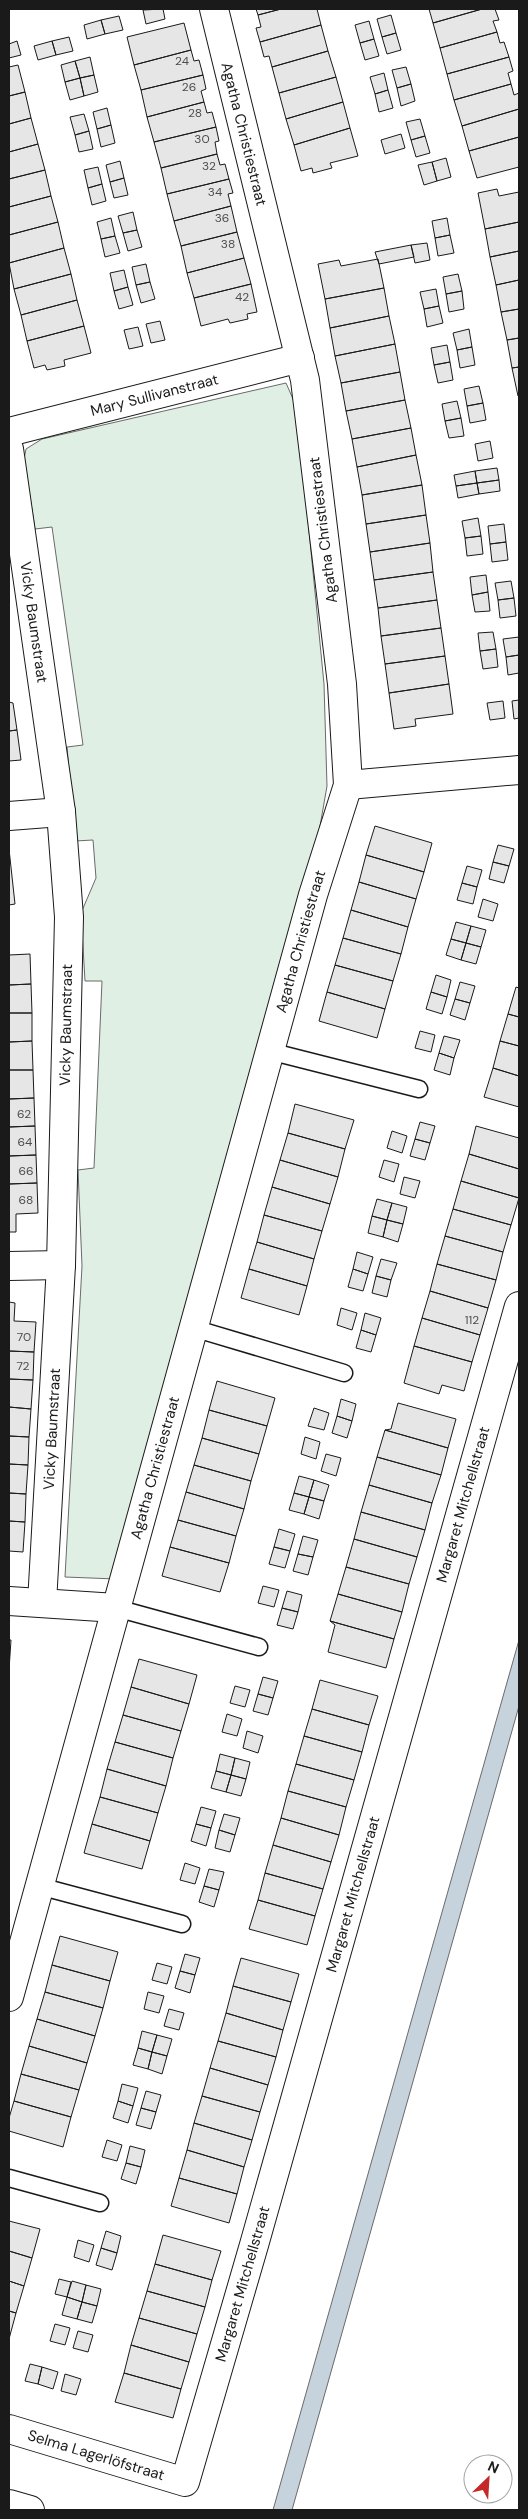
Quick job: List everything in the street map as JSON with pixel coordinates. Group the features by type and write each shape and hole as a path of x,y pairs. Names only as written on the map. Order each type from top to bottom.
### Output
{"street":[{"name":"Agatha Christiestraat","path":"9,1997 269,1051 313,895 348,785 342,684 305,380 214,9"},
{"name":"Mary Sullivanstraat","path":"9,432 300,358"},
{"name":"Vicky Baumstraat","path":"9,458 61,812 68,917 61,1265 42,1603"},
{"path":"348,785 519,770"},
{"path":"9,816 61,812"},
{"path":"9,1266 61,1265"},
{"name":"Margaret Mitchellstraat","path":"185,2482 254,2245 519,1306"},
{"path":"9,1601 116,1608"},
{"name":"Selma Lagerlöfstraat","path":"9,2429 185,2482"},
{"path":"9,2504 30,2510"}],"lane":[{"path":"269,1051 419,1089"},
{"path":"193,1328 344,1373"},
{"path":"116,1608 259,1646"},
{"path":"39,1886 182,1924"},
{"path":"9,2178 100,2203"}],"green space":[{"path":"286,383 297,408 324,684 327,786 308,895 116,1579 65,1577 82,1266 78,1170 94,1168 102,981 85,981 81,913 96,878 93,840 75,841 67,747 83,745 52,527 35,529 24,459 26,449 42,439"}],"shaded area":[{"path":"519,1640 519,1706 292,2510 273,2510"}],"building":[{"path":"163,9 165,19 146,24 143,10"},
{"path":"256,9 281,9 258,15"},
{"path":"281,9 317,9 321,25 260,42 256,28 261,27 258,15"},
{"path":"429,9 482,9 433,23"},
{"path":"482,9 495,9 499,20 493,21 497,32 440,48 433,23"},
{"path":"391,15 396,33 382,37 377,19"},
{"path":"119,16 123,30 105,34 101,20"},
{"path":"101,20 105,34 87,39 84,25"},
{"path":"369,21 374,39 360,43 355,25"},
{"path":"184,23 191,50 134,65 127,37"},
{"path":"321,25 328,51 272,67 269,56 264,57 260,42"},
{"path":"497,32 500,43 504,42 509,57 447,74 440,48"},
{"path":"396,33 401,50 387,54 382,37"},
{"path":"69,37 73,51 56,55 52,41"},
{"path":"374,39 379,56 365,60 360,43"},
{"path":"17,41 21,55 9,58 9,44"},
{"path":"52,41 56,55 38,60 34,46"},
{"path":"191,50 194,61 199,60 203,75 141,90 134,65"},
{"path":"328,51 336,77 279,93 272,67"},
{"path":"90,57 94,75 80,78 75,61"},
{"path":"509,57 513,71 508,73 511,84 454,100 447,74"},
{"path":"75,61 80,78 65,82 61,65"},
{"path":"18,65 25,92 9,96 9,67"},
{"path":"406,67 411,84 397,88 392,70"},
{"path":"384,73 388,90 375,94 370,77"},
{"path":"94,75 98,92 84,96 80,78"},
{"path":"203,75 206,89 201,91 204,102 147,117 141,90"},
{"path":"336,77 343,102 286,119 279,93"},
{"path":"80,78 84,96 70,100 65,82"},
{"path":"411,84 415,101 401,106 397,88"},
{"path":"511,84 514,95 519,93 519,109 462,126 454,100"},
{"path":"388,90 393,108 379,112 375,94"},
{"path":"25,92 31,118 9,124 9,96"},
{"path":"204,102 207,113 212,112 216,127 154,142 147,117"},
{"path":"343,102 350,128 294,145 286,119"},
{"path":"107,108 111,125 97,129 93,112"},
{"path":"519,109 519,137 469,151 462,126"},
{"path":"84,114 89,131 75,135 70,117"},
{"path":"31,118 38,144 9,152 9,124"},
{"path":"420,119 425,136 411,140 406,122"},
{"path":"111,125 115,143 101,147 97,129"},
{"path":"216,127 219,141 215,142 217,154 161,168 154,142"},
{"path":"350,128 358,156 330,163 332,168 313,173 312,168 301,171 294,145"},
{"path":"89,131 93,149 79,152 75,135"},
{"path":"401,134 405,148 385,154 381,140"},
{"path":"425,136 430,153 416,157 411,140"},
{"path":"519,137 519,167 477,178 469,151"},
{"path":"38,144 45,170 9,179 9,152"},
{"path":"217,154 220,165 225,164 229,179 167,194 161,168"},
{"path":"446,158 451,177 437,181 432,162"},
{"path":"120,161 124,178 110,182 106,165"},
{"path":"432,162 437,181 424,185 418,165"},
{"path":"98,167 102,184 88,188 84,170"},
{"path":"45,170 51,196 9,207 9,179"},
{"path":"124,178 128,195 114,198 110,182"},
{"path":"229,179 233,193 228,194 231,206 174,221 167,194"},
{"path":"102,184 106,201 92,205 88,188"},
{"path":"497,189 499,196 519,192 519,222 485,229 478,193"},
{"path":"51,196 58,222 9,235 9,207"},
{"path":"231,206 237,232 181,246 174,221"},
{"path":"133,212 137,230 123,233 118,216"},
{"path":"111,218 115,236 101,239 97,222"},
{"path":"447,218 450,235 435,238 432,221"},
{"path":"58,222 64,248 9,263 9,235"},
{"path":"519,222 519,251 490,257 485,229"},
{"path":"137,230 142,247 128,251 123,233"},
{"path":"237,232 244,258 187,273 181,246"},
{"path":"450,235 454,253 438,256 435,238"},
{"path":"115,236 120,253 105,257 101,239"},
{"path":"427,243 430,260 415,263 411,245"},
{"path":"411,245 414,257 379,264 375,252"},
{"path":"64,248 71,274 14,289 9,263"},
{"path":"519,251 519,280 496,285 490,257"},
{"path":"244,258 251,284 194,298 187,273"},
{"path":"378,259 384,288 325,299 318,264 339,260 341,266"},
{"path":"146,264 150,282 136,285 132,267"},
{"path":"124,270 128,287 114,291 110,273"},
{"path":"71,274 77,300 21,315 14,289"},
{"path":"458,274 462,291 446,294 443,277"},
{"path":"519,280 519,309 501,312 496,285"},
{"path":"150,282 155,299 141,303 136,285"},
{"path":"251,284 257,312 247,314 248,319 230,323 228,319 201,326 194,298"},
{"path":"128,287 133,305 119,309 114,291"},
{"path":"384,288 389,316 330,328 325,299"},
{"path":"436,289 439,306 424,309 420,292"},
{"path":"462,291 464,309 449,312 446,294"},
{"path":"77,300 84,326 27,341 21,315"},
{"path":"439,306 443,323 427,327 424,309"},
{"path":"519,309 519,338 507,340 501,312"},
{"path":"389,316 395,344 335,356 330,328"},
{"path":"160,321 165,340 151,343 146,324"},
{"path":"84,326 91,353 64,360 65,366 47,370 45,365 34,368 27,341"},
{"path":"138,327 143,346 129,349 124,330"},
{"path":"469,329 472,347 457,350 453,333"},
{"path":"519,338 519,367 512,368 507,340"},
{"path":"395,344 400,372 341,383 335,356"},
{"path":"447,345 450,362 434,365 431,348"},
{"path":"472,347 475,365 460,368 457,350"},
{"path":"450,362 453,380 438,383 434,365"},
{"path":"519,367 519,396 518,396 512,368"},
{"path":"400,372 405,400 346,411 341,383"},
{"path":"479,386 483,403 467,406 464,389"},
{"path":"405,400 411,428 352,439 346,411"},
{"path":"457,401 461,418 445,421 442,404"},
{"path":"483,403 486,420 470,423 467,406"},
{"path":"461,418 464,436 449,438 445,421"},
{"path":"411,428 416,455 357,467 352,439"},
{"path":"490,441 493,458 478,461 475,444"},
{"path":"416,455 422,485 362,495 357,467"},
{"path":"497,468 499,480 477,483 475,471"},
{"path":"475,471 477,483 456,486 454,475"},
{"path":"499,480 500,491 479,494 477,483"},
{"path":"477,483 479,494 458,498 456,486"},
{"path":"422,485 426,515 366,524 362,495"},
{"path":"426,515 430,543 370,552 366,524"},
{"path":"478,518 481,536 465,538 462,521"},
{"path":"504,524 506,542 490,544 488,526"},
{"path":"481,536 483,554 467,556 465,538"},
{"path":"506,542 508,560 492,562 490,544"},
{"path":"430,543 433,572 374,580 370,552"},
{"path":"433,572 437,600 378,608 374,580"},
{"path":"486,575 488,592 472,595 470,577"},
{"path":"511,581 514,598 498,600 495,583"},
{"path":"488,592 490,611 475,612 472,595"},
{"path":"514,598 516,616 500,618 498,600"},
{"path":"437,600 441,628 381,636 378,608"},
{"path":"441,628 445,656 385,664 381,636"},
{"path":"493,632 496,649 480,651 478,633"},
{"path":"519,637 519,655 506,657 503,639"},
{"path":"496,649 498,667 483,669 480,651"},
{"path":"519,655 519,673 508,675 506,657"},
{"path":"445,656 449,684 389,693 385,664"},
{"path":"449,684 453,714 415,719 416,726 394,729 389,693"},
{"path":"519,700 519,718 514,719 512,701"},
{"path":"503,701 505,718 490,720 487,703"},
{"path":"9,702 13,703 17,730 9,731"},
{"path":"17,730 21,760 9,761 9,731"},
{"path":"375,826 432,843 424,872 366,855"},
{"path":"498,845 514,849 509,866 493,862"},
{"path":"9,849 15,904 9,905"},
{"path":"366,855 424,872 416,899 359,882"},
{"path":"493,862 509,866 504,883 489,879"},
{"path":"467,866 482,870 477,887 462,883"},
{"path":"359,882 416,899 408,927 351,910"},
{"path":"462,883 477,887 473,904 457,900"},
{"path":"483,899 498,904 493,921 478,917"},
{"path":"351,910 408,927 401,954 343,938"},
{"path":"456,922 471,926 466,943 451,939"},
{"path":"471,926 486,930 481,947 466,943"},
{"path":"343,938 401,954 393,981 335,965"},
{"path":"451,939 466,943 461,960 446,955"},
{"path":"466,943 481,947 476,964 461,960"},
{"path":"30,954 31,984 9,985 9,955"},
{"path":"335,965 393,981 385,1009 327,992"},
{"path":"436,975 451,980 447,997 431,992"},
{"path":"460,982 475,986 470,1003 455,999"},
{"path":"31,984 32,1013 9,1013 9,985"},
{"path":"516,987 519,988 519,1017 508,1014"},
{"path":"327,992 385,1009 377,1038 319,1021"},
{"path":"431,992 447,997 442,1014 426,1009"},
{"path":"455,999 470,1003 465,1020 450,1015"},
{"path":"9,1013 32,1013 32,1041 9,1042"},
{"path":"508,1014 519,1017 519,1046 500,1041"},
{"path":"420,1031 435,1035 431,1052 415,1048"},
{"path":"444,1036 460,1040 454,1058 439,1053"},
{"path":"32,1041 33,1070 9,1070 9,1042"},
{"path":"500,1041 519,1046 519,1076 493,1068"},
{"path":"439,1053 454,1058 450,1075 434,1070"},
{"path":"493,1068 519,1076 519,1107 484,1097"},
{"path":"9,1070 33,1070 34,1098 9,1099"},
{"path":"34,1098 35,1126 9,1127 9,1099"},
{"path":"295,1104 354,1120 345,1149 288,1133"},
{"path":"420,1122 435,1126 430,1143 415,1139"},
{"path":"35,1126 36,1155 9,1156 9,1127"},
{"path":"476,1126 519,1138 519,1169 469,1154"},
{"path":"392,1131 407,1136 402,1153 387,1148"},
{"path":"288,1133 345,1149 338,1177 280,1160"},
{"path":"415,1139 430,1143 425,1160 410,1156"},
{"path":"469,1154 519,1169 519,1198 461,1181"},
{"path":"36,1155 37,1183 9,1184 9,1156"},
{"path":"280,1160 338,1177 330,1204 272,1187"},
{"path":"384,1160 399,1164 394,1182 379,1177"},
{"path":"404,1177 420,1181 415,1198 400,1194"},
{"path":"461,1181 519,1198 511,1225 453,1209"},
{"path":"37,1183 38,1213 16,1214 16,1232 9,1232 9,1184"},
{"path":"272,1187 330,1204 322,1231 264,1215"},
{"path":"377,1199 392,1203 387,1220 372,1216"},
{"path":"392,1203 407,1207 403,1224 387,1220"},
{"path":"453,1209 511,1225 503,1252 445,1236"},
{"path":"264,1215 322,1231 314,1259 257,1242"},
{"path":"372,1216 387,1220 383,1237 368,1233"},
{"path":"387,1220 403,1224 398,1242 383,1237"},
{"path":"445,1236 503,1252 496,1280 437,1264"},
{"path":"257,1242 314,1259 307,1286 249,1269"},
{"path":"357,1252 373,1257 368,1274 353,1269"},
{"path":"381,1259 397,1263 391,1280 376,1276"},
{"path":"437,1264 496,1280 488,1308 430,1291"},
{"path":"249,1269 307,1286 299,1315 241,1298"},
{"path":"353,1269 368,1274 363,1291 348,1287"},
{"path":"376,1276 391,1280 387,1297 372,1293"},
{"path":"430,1291 488,1308 480,1335 422,1318"},
{"path":"9,1302 15,1303 14,1321 36,1322 34,1352 9,1351"},
{"path":"341,1308 357,1313 352,1330 337,1325"},
{"path":"365,1313 381,1318 376,1335 361,1330"},
{"path":"422,1318 480,1335 472,1362 414,1346"},
{"path":"361,1330 376,1335 371,1352 356,1348"},
{"path":"414,1346 472,1362 464,1391 442,1385 439,1394 404,1383"},
{"path":"9,1351 34,1352 33,1380 9,1379"},
{"path":"9,1379 33,1380 31,1409 9,1407"},
{"path":"217,1381 275,1398 267,1426 209,1410"},
{"path":"341,1399 356,1404 352,1421 337,1416"},
{"path":"398,1403 456,1419 448,1448 385,1430 391,1429"},
{"path":"9,1407 31,1409 29,1437 9,1436"},
{"path":"314,1408 329,1413 324,1430 308,1426"},
{"path":"209,1410 267,1426 259,1454 202,1438"},
{"path":"337,1416 352,1421 347,1438 332,1433"},
{"path":"385,1430 448,1448 441,1475 377,1457"},
{"path":"9,1436 29,1437 28,1465 9,1464"},
{"path":"305,1437 320,1442 316,1459 301,1454"},
{"path":"202,1438 259,1454 251,1481 194,1465"},
{"path":"326,1454 341,1458 336,1476 321,1471"},
{"path":"377,1457 441,1475 432,1503 369,1485"},
{"path":"9,1464 28,1465 26,1494 9,1493"},
{"path":"194,1465 251,1481 244,1509 186,1492"},
{"path":"299,1476 314,1480 309,1497 294,1493"},
{"path":"314,1480 329,1485 324,1501 309,1497"},
{"path":"369,1485 432,1503 425,1530 361,1512"},
{"path":"186,1492 244,1509 236,1536 178,1520"},
{"path":"9,1493 26,1494 25,1522 9,1521"},
{"path":"294,1493 309,1497 304,1514 289,1510"},
{"path":"309,1497 324,1501 319,1519 304,1514"},
{"path":"361,1512 425,1530 417,1557 354,1539"},
{"path":"178,1520 236,1536 229,1563 170,1547"},
{"path":"9,1521 25,1522 23,1552 9,1551"},
{"path":"279,1529 295,1534 290,1551 274,1547"},
{"path":"303,1536 318,1540 313,1557 298,1554"},
{"path":"354,1539 417,1557 409,1584 346,1567"},
{"path":"170,1547 229,1563 220,1592 162,1576"},
{"path":"274,1547 290,1551 285,1568 269,1564"},
{"path":"298,1554 313,1557 308,1575 293,1571"},
{"path":"346,1567 409,1584 402,1612 338,1594"},
{"path":"263,1586 279,1590 274,1607 258,1603"},
{"path":"287,1591 302,1595 298,1612 282,1608"},
{"path":"338,1594 402,1612 394,1639 330,1621"},
{"path":"282,1608 298,1612 293,1629 277,1625"},
{"path":"330,1621 394,1639 386,1668 328,1652 335,1625"},
{"path":"9,1640 11,1640 9,1670"},
{"path":"139,1659 197,1675 189,1704 131,1687"},
{"path":"263,1677 278,1681 273,1698 258,1694"},
{"path":"320,1680 378,1696 369,1725 312,1709"},
{"path":"235,1686 250,1690 245,1707 230,1703"},
{"path":"131,1687 189,1704 181,1731 123,1715"},
{"path":"258,1694 273,1698 268,1715 253,1711"},
{"path":"312,1709 369,1725 362,1752 304,1736"},
{"path":"227,1714 242,1719 237,1736 222,1732"},
{"path":"123,1715 181,1731 173,1758 115,1742"},
{"path":"247,1731 263,1736 258,1753 243,1748"},
{"path":"304,1736 362,1752 354,1780 296,1764"},
{"path":"115,1742 173,1758 166,1786 107,1769"},
{"path":"220,1754 235,1758 231,1775 216,1771"},
{"path":"235,1758 250,1762 246,1779 231,1775"},
{"path":"296,1764 354,1780 346,1807 288,1791"},
{"path":"107,1769 166,1786 158,1813 100,1797"},
{"path":"216,1771 231,1775 226,1792 211,1788"},
{"path":"231,1775 246,1779 241,1796 226,1792"},
{"path":"288,1791 346,1807 339,1835 281,1818"},
{"path":"100,1797 158,1813 150,1841 92,1824"},
{"path":"201,1807 216,1811 211,1828 196,1824"},
{"path":"224,1814 240,1818 235,1835 219,1830"},
{"path":"281,1818 339,1835 331,1862 273,1845"},
{"path":"92,1824 150,1841 142,1869 84,1853"},
{"path":"196,1824 211,1828 206,1846 191,1841"},
{"path":"219,1830 235,1835 230,1852 215,1848"},
{"path":"273,1845 331,1862 323,1889 265,1873"},
{"path":"185,1863 200,1868 195,1884 180,1880"},
{"path":"209,1869 224,1872 219,1890 204,1886"},
{"path":"265,1873 323,1889 315,1916 258,1900"},
{"path":"204,1886 219,1890 214,1907 199,1902"},
{"path":"258,1900 315,1916 307,1945 249,1929"},
{"path":"60,1936 118,1952 110,1981 52,1965"},
{"path":"185,1954 200,1958 195,1975 180,1971"},
{"path":"241,1958 299,1974 291,2002 233,1986"},
{"path":"157,1963 172,1967 167,1984 152,1980"},
{"path":"52,1965 110,1981 103,2008 45,1992"},
{"path":"180,1971 195,1975 190,1993 175,1988"},
{"path":"233,1986 291,2002 283,2030 226,2013"},
{"path":"45,1992 103,2008 95,2036 37,2019"},
{"path":"148,1992 164,1996 159,2013 144,2009"},
{"path":"169,2009 184,2013 179,2030 164,2026"},
{"path":"226,2013 283,2030 276,2057 218,2041"},
{"path":"37,2019 95,2036 87,2063 29,2046"},
{"path":"142,2031 157,2035 152,2052 138,2048"},
{"path":"157,2035 172,2039 167,2056 152,2052"},
{"path":"218,2041 276,2057 268,2085 210,2068"},
{"path":"29,2046 87,2063 79,2090 21,2074"},
{"path":"138,2048 152,2052 148,2069 133,2065"},
{"path":"152,2052 167,2056 162,2074 148,2069"},
{"path":"210,2068 268,2085 260,2112 202,2096"},
{"path":"21,2074 79,2090 71,2117 14,2101"},
{"path":"122,2084 138,2088 133,2106 118,2101"},
{"path":"146,2091 161,2095 156,2112 141,2108"},
{"path":"202,2096 260,2112 252,2140 194,2123"},
{"path":"14,2101 71,2117 63,2147 9,2131 9,2118"},
{"path":"118,2101 133,2106 128,2123 113,2118"},
{"path":"141,2108 156,2112 151,2129 136,2125"},
{"path":"194,2123 252,2140 244,2167 187,2150"},
{"path":"107,2140 122,2145 117,2161 102,2157"},
{"path":"130,2146 145,2150 141,2167 126,2163"},
{"path":"187,2150 244,2167 237,2194 179,2178"},
{"path":"126,2163 141,2167 136,2184 121,2179"},
{"path":"179,2178 237,2194 229,2223 171,2206"},
{"path":"9,2221 40,2229 32,2258 9,2251"},
{"path":"106,2231 121,2236 117,2253 101,2248"},
{"path":"163,2235 221,2251 212,2280 155,2264"},
{"path":"78,2240 94,2245 89,2262 74,2257"},
{"path":"101,2248 117,2253 112,2270 96,2265"},
{"path":"9,2251 32,2258 24,2286 9,2281"},
{"path":"155,2264 212,2280 205,2307 147,2291"},
{"path":"59,2279 71,2282 67,2297 55,2294"},
{"path":"9,2281 24,2286 16,2313 9,2311"},
{"path":"72,2281 86,2285 82,2302 67,2297"},
{"path":"86,2285 101,2289 97,2306 82,2302"},
{"path":"147,2291 205,2307 197,2334 139,2318"},
{"path":"67,2297 82,2302 77,2319 62,2315"},
{"path":"82,2302 97,2306 92,2323 77,2319"},
{"path":"9,2311 16,2313 9,2339"},
{"path":"139,2318 197,2334 189,2362 131,2345"},
{"path":"55,2324 70,2328 65,2345 50,2341"},
{"path":"78,2331 93,2335 88,2352 73,2348"},
{"path":"131,2345 189,2362 181,2389 124,2373"},
{"path":"30,2364 42,2367 38,2384 25,2381"},
{"path":"42,2367 58,2372 53,2389 38,2384"},
{"path":"124,2373 181,2389 173,2418 115,2402"},
{"path":"65,2374 81,2379 76,2395 61,2391"}]}
